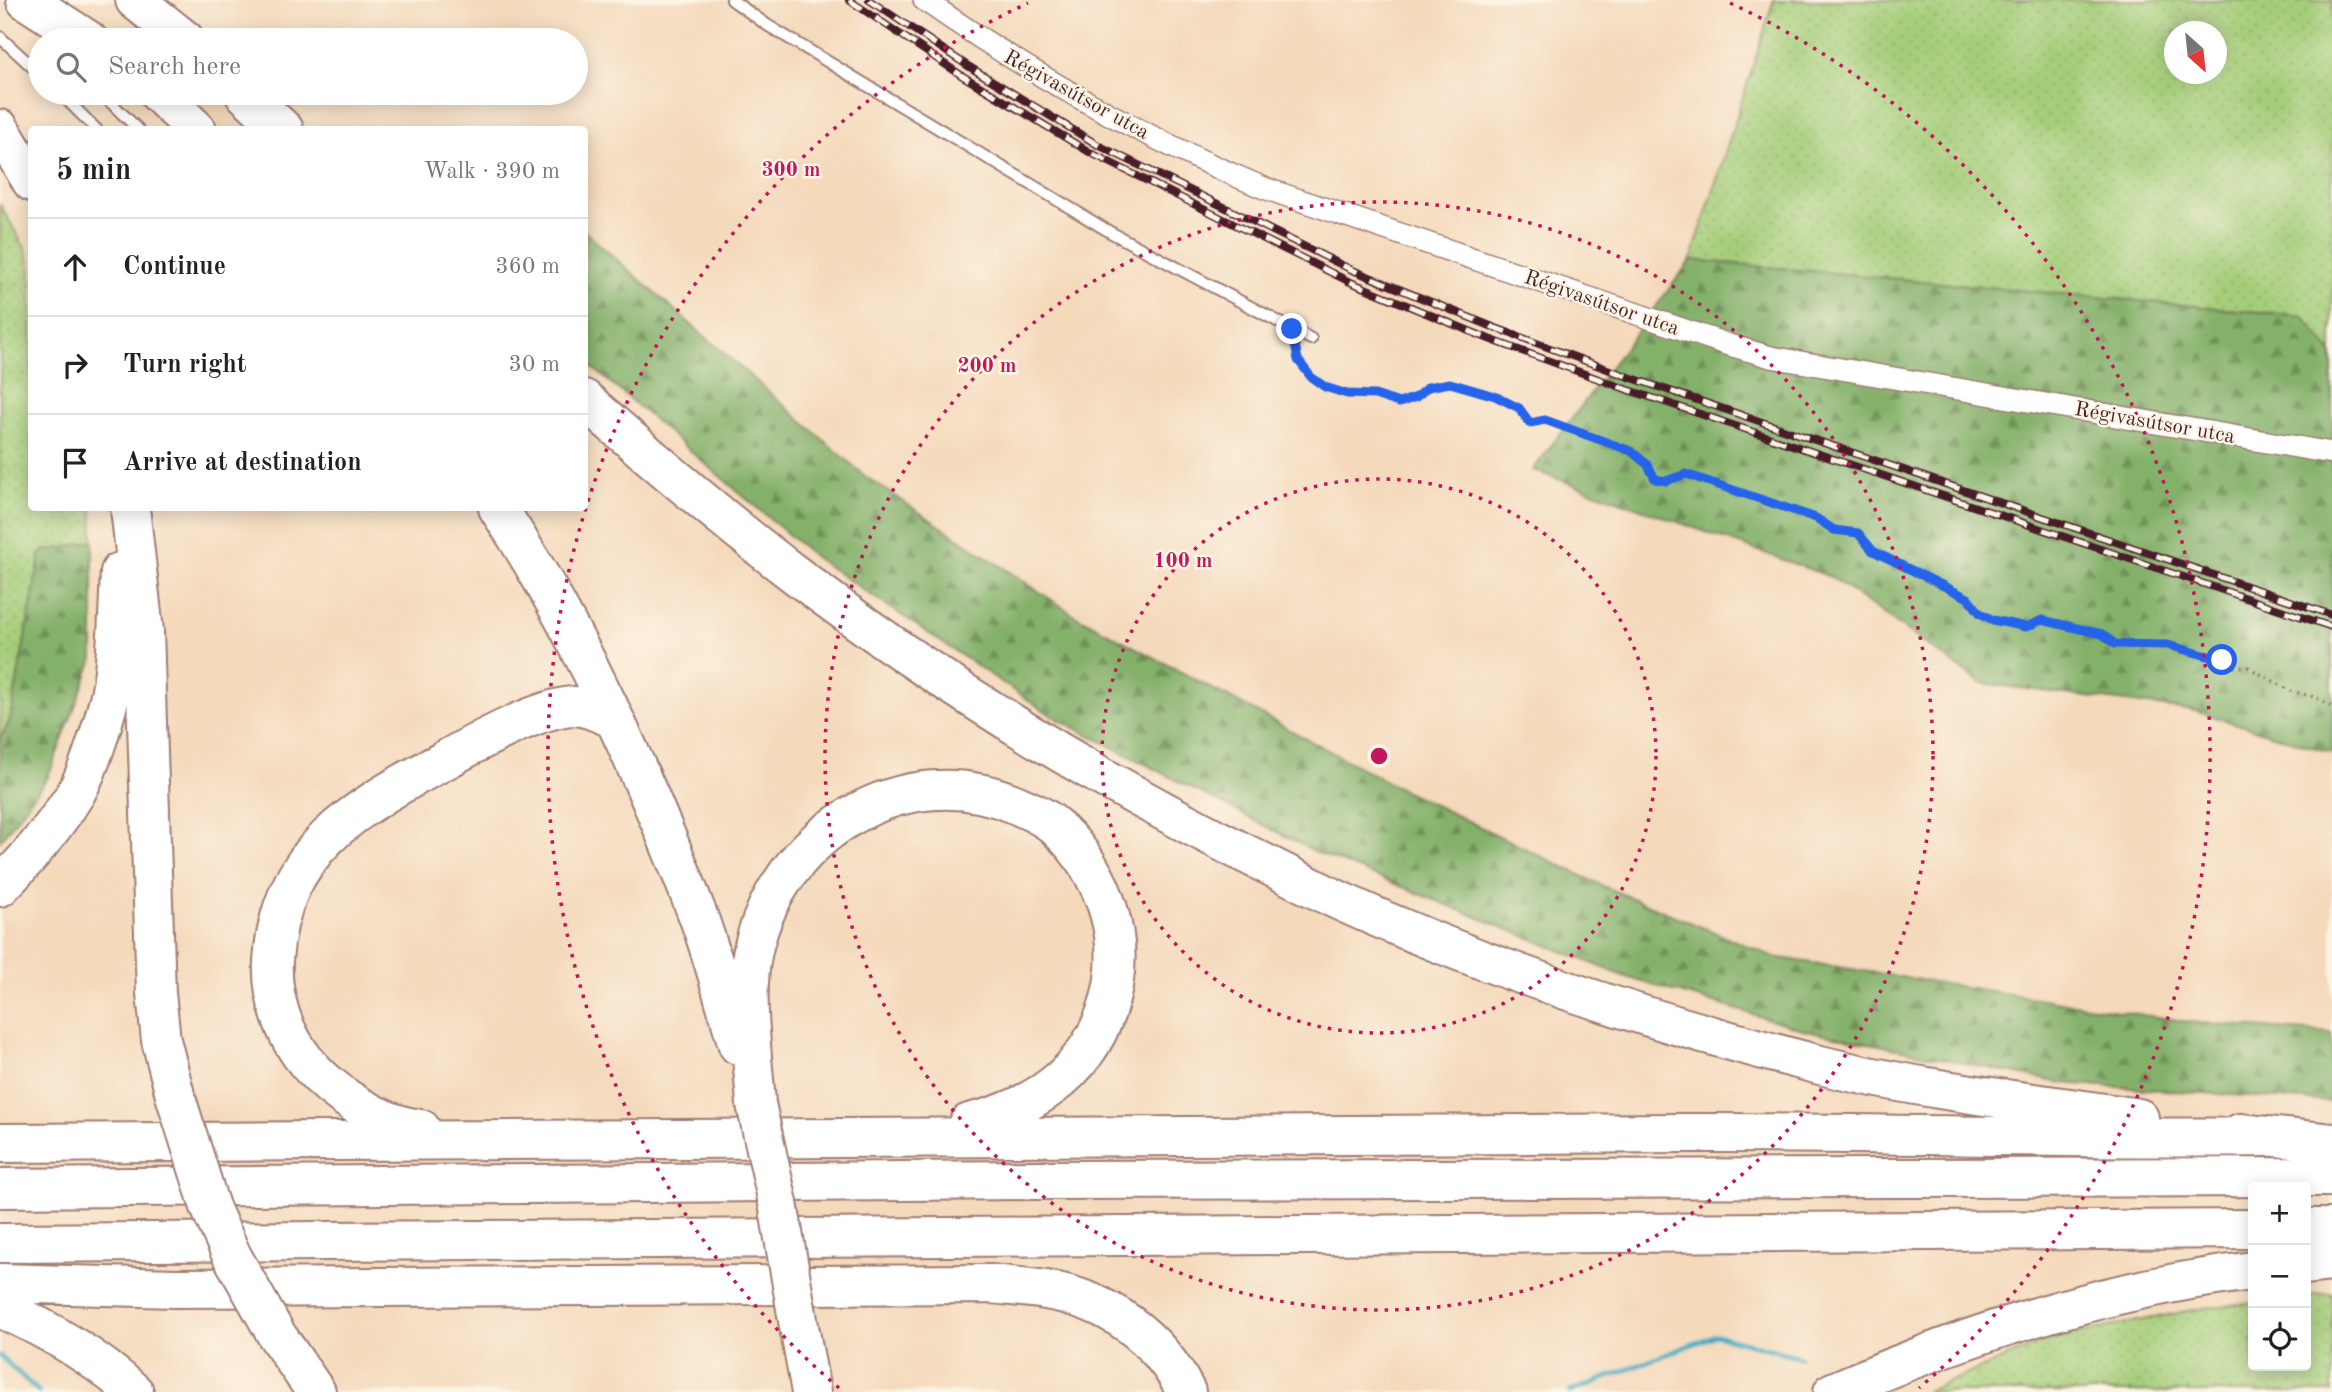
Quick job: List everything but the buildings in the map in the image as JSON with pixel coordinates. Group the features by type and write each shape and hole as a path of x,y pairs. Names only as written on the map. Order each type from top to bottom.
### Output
{"highway":[{"path":"135,0 170,28"},
{"path":"38,5 72,28"},
{"path":"38,5 94,28"},
{"path":"171,105 193,126"},
{"path":"257,105 280,126"},
{"path":"0,128 28,175"},
{"path":"588,403 676,480 792,573 954,687 1042,743 1179,820 1340,901 1522,974 1661,1021 1824,1066 1936,1089 2266,1137 2332,1143"},
{"path":"0,887 40,844 75,793 106,710 112,683 128,511"},
{"path":"128,511 144,631 156,993 161,1040 210,1207 232,1256 276,1334 316,1392"},
{"path":"500,511 558,611 614,719 698,915 756,1104 778,1203 811,1392"},
{"path":"510,1138 415,1128 379,1116 340,1094 320,1078 301,1056 277,1003 272,976 275,937 296,875 313,851 337,827 360,810 459,752 547,710 576,706 614,719"},
{"path":"756,1104 749,984 753,951 772,898 785,878 814,845 835,827 859,811 889,799 914,791 942,789 1000,797 1057,827 1083,858 1103,891 1114,927 1117,963 1112,995 1101,1027 1086,1054 1065,1076 1035,1098 992,1118 919,1135"},
{"path":"0,1143 919,1135 1745,1133 2182,1139 2266,1137"},
{"path":"0,1188 1062,1180 2332,1177"},
{"path":"0,1243 2248,1228"},
{"path":"2311,1228 2332,1228"},
{"path":"2311,1264 2332,1262"},
{"path":"1833,1392 1943,1347 2014,1324 2127,1294 2248,1272"},
{"path":"0,1283 175,1288 991,1284 1046,1290 1102,1308 1141,1331 1161,1353 1186,1392"},
{"path":"0,1308 80,1349 110,1370 134,1392"},
{"path":"800,1332 803,1392"}],"street":[{"name":"Régivasútsor utca","path":"924,0 990,46 1043,78 1212,166 1264,188 1730,345 1771,357 2332,453"}],"lane":[{"path":"15,0 38,5"},
{"path":"732,0 767,26 1110,232 1311,339"},
{"path":"0,37 28,63"},
{"path":"72,105 93,126"},
{"path":"113,105 135,126"}],"path":[{"path":"1292,329 1298,360 1311,377 1325,387 1347,394 1375,395 1399,403 1416,397 1428,387 1450,383 1495,396 1519,408 1530,423 1545,420 1631,451 1648,465 1655,479 1666,481 1686,474 1816,518 1834,530 1858,533 1873,551 1968,598 1980,613 1993,620 2026,627 2042,620 2102,634 2115,644 2168,645 2222,660 2234,667 2248,667 2291,691 2314,696 2332,706"}],"green space":[{"path":"1774,0 2332,0 2332,354 2303,316 1691,260"},
{"path":"0,205 28,258 28,511 92,511 93,541 41,552 10,720 0,740"},
{"path":"588,235 866,477 1076,616 1393,785 1605,887 1774,957 2189,1022 2332,1033 2332,1102 2061,1083 1806,1030 1626,977 1316,852 1052,716 816,558 588,364"},
{"path":"1691,260 2303,316 2332,354 2332,753 2195,711 1981,683 1831,577 1533,470"},
{"path":"93,541 93,659 48,777 0,841 0,740 10,720 41,552"},
{"path":"2332,1293 2332,1392 1925,1392 2050,1339 2197,1309 2248,1304 2248,1371 2311,1371 2311,1295"}],"waterway":[{"path":"1570,1392 1716,1335 1800,1357"},
{"path":"0,1356 39,1392"}],"railway":[{"path":"849,0 961,75 1091,153 1348,281 1489,339 1626,389 2332,627"},
{"path":"869,0 968,66 1098,145 1350,269 1493,327 1629,377 2332,615"}],"route":[{"path":"1292,329 1298,360 1311,377 1325,387 1347,394 1375,395 1399,403 1416,397 1428,387 1450,383 1495,396 1519,408 1530,423 1545,420 1631,451 1648,465 1655,479 1666,481 1686,474 1816,518 1834,530 1858,533 1873,551 1968,598 1980,613 1993,620 2026,627 2042,620 2102,634 2115,644 2168,645 2222,660"}]}
